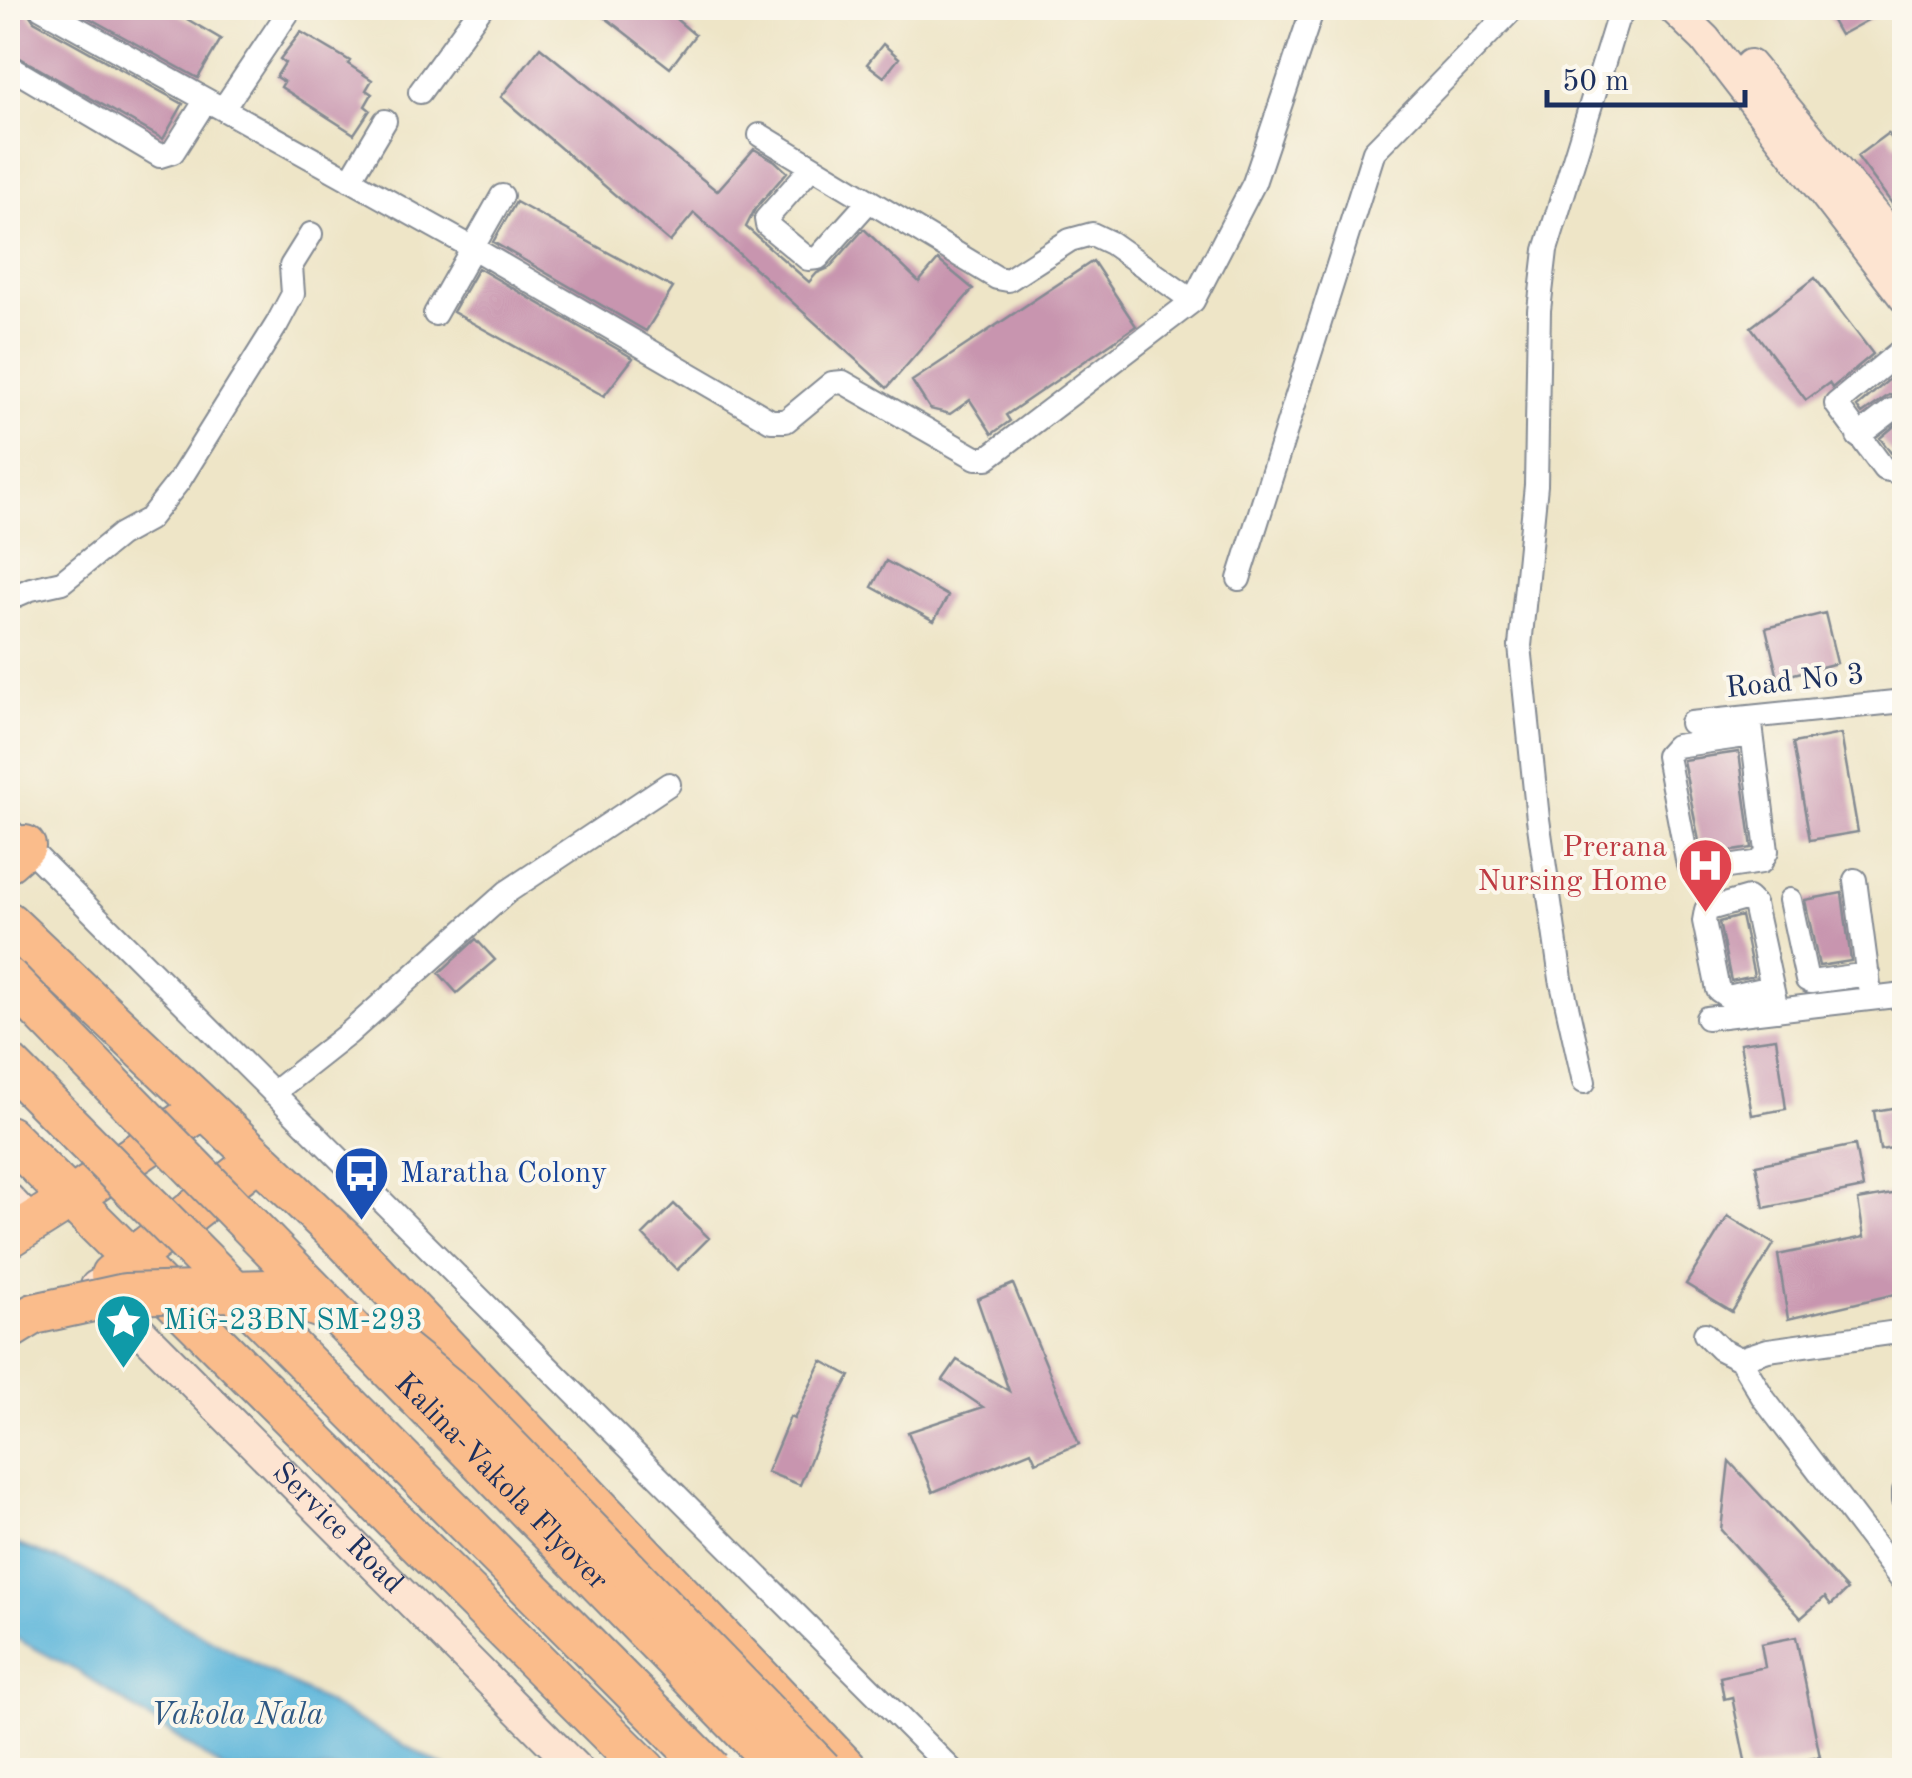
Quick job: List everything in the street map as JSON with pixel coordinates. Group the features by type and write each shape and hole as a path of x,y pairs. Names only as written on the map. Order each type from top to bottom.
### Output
{"highway":[{"path":"8,922 347,1243 848,1770"},
{"name":"Kalina-Vakola Flyover","path":"8,978 782,1770"},
{"name":"Kalina-Vakola Flyover","path":"8,1063 712,1770"},
{"path":"15,1219 70,1199 205,1107"},
{"path":"8,1136 646,1770"},
{"path":"8,1349 96,1286 256,1160"},
{"path":"8,1330 34,1314 125,1294 268,1290 370,1326 462,1398 822,1770"}],"street":[{"path":"42,8 472,248 771,421 786,421 832,383 843,382 976,458 987,458 1193,301 1254,183 1313,8"},
{"path":"8,66 160,156 173,152 291,8"},
{"path":"420,92 482,8"},
{"path":"1239,579 1374,152 1514,8"},
{"path":"1584,1082 1561,979 1538,819 1520,646 1536,485 1539,310 1546,250 1618,20 1627,8"},
{"path":"1673,8 1898,264"},
{"path":"1698,8 1720,29 1898,264 1904,297"},
{"path":"350,180 385,121"},
{"path":"760,136 998,278 1008,280 1070,240 1092,234 1112,243 1193,301"},
{"path":"812,167 766,219 767,225 808,260 818,258 869,202"},
{"path":"435,314 502,196"},
{"path":"8,600 31,589 62,582 120,535 149,520 179,481 277,324 292,294 290,266 310,234"},
{"path":"1904,348 1836,404 1888,472 1904,462"},
{"path":"1858,436 1892,410"},
{"name":"Road No 3","path":"1691,723 1751,726 1904,701"},
{"path":"1751,726 1767,851 1764,858 1728,867 1691,870 1667,756 1676,746 1751,726"},
{"path":"273,1093 349,1033 507,892 668,784"},
{"path":"13,845 273,1093 952,1770"},
{"path":"1855,880 1871,998"},
{"path":"1790,900 1806,980 1836,969 1868,974"},
{"path":"1708,1018 1775,998 1904,994"},
{"name":"Service Road","path":"96,1286 578,1770"},
{"path":"1740,1360 1768,1350 1904,1331"},
{"path":"1705,1334 1720,1349 1740,1360 1764,1399 1904,1583"},
{"path":"1904,1490 1904,1500"}],"water":[{"name":"Vakola Nala","path":"8,1541 79,1568 450,1770 225,1770 81,1673 8,1634"}],"building":[{"path":"25,8 34,21 183,104 163,139 8,51 8,39"},
{"path":"71,8 168,8 221,39 198,78"},
{"path":"593,8 663,8 695,35 670,68"},
{"path":"1825,8 1890,8 1840,35"},
{"path":"301,32 350,61 348,64 372,80 366,90 372,94 365,106 370,110 354,134 281,87 284,82 276,77 285,63 280,59"},
{"path":"883,44 899,58 884,77 867,64"},
{"path":"540,47 717,191 754,149 775,161 787,172 755,209 746,227 809,282 829,268 864,229 919,282 938,260 973,289 887,388 694,213 670,242 501,97"},
{"path":"1888,133 1896,145 1904,139 1904,220 1857,156"},
{"path":"516,202 673,288 646,331 493,242"},
{"path":"1093,261 1136,326 1006,415 1010,421 992,434 970,400 950,414 930,409 912,381"},
{"path":"478,268 633,358 604,396 453,312"},
{"path":"1815,278 1873,354 1832,388 1829,383 1806,400 1751,327"},
{"path":"1899,371 1904,377 1904,402 1889,395 1862,414 1857,407"},
{"path":"1904,418 1904,447 1891,453 1880,438"},
{"path":"886,561 948,596 934,621 872,587"},
{"path":"1825,613 1837,663 1778,678 1766,628"},
{"path":"1841,734 1858,832 1810,840 1793,743"},
{"path":"1739,752 1752,848 1702,856 1683,760"},
{"path":"1842,893 1851,961 1819,966 1805,900"},
{"path":"1741,916 1754,976 1731,981 1719,922"},
{"path":"476,939 495,960 457,993 439,973"},
{"path":"1776,1038 1786,1109 1752,1115 1740,1043"},
{"path":"1904,1106 1904,1146 1880,1150 1874,1111"},
{"path":"1855,1145 1863,1188 1764,1208 1756,1165"},
{"path":"1898,1193 1904,1240 1904,1292 1788,1319 1778,1255 1864,1237 1858,1200"},
{"path":"674,1204 709,1238 677,1270 643,1235"},
{"path":"1728,1216 1774,1244 1732,1312 1686,1284"},
{"path":"1013,1284 1079,1444 1036,1462 1031,1451 933,1492 908,1432 983,1407 943,1380 957,1360 1009,1391 977,1299"},
{"path":"822,1361 850,1376 830,1412 800,1485 767,1472 790,1417 794,1419"},
{"path":"1729,1461 1847,1590 1831,1605 1825,1597 1801,1618 1721,1530"},
{"path":"1796,1637 1820,1757 1747,1770 1732,1697 1724,1699 1720,1677 1765,1667 1761,1644"}],"place":[{"name":"Prerana Nursing Home","path":"1706,914"},
{"name":"Maratha Colony","path":"361,1223"},
{"name":"MiG-23BN SM-293","path":"124,1370"}]}
